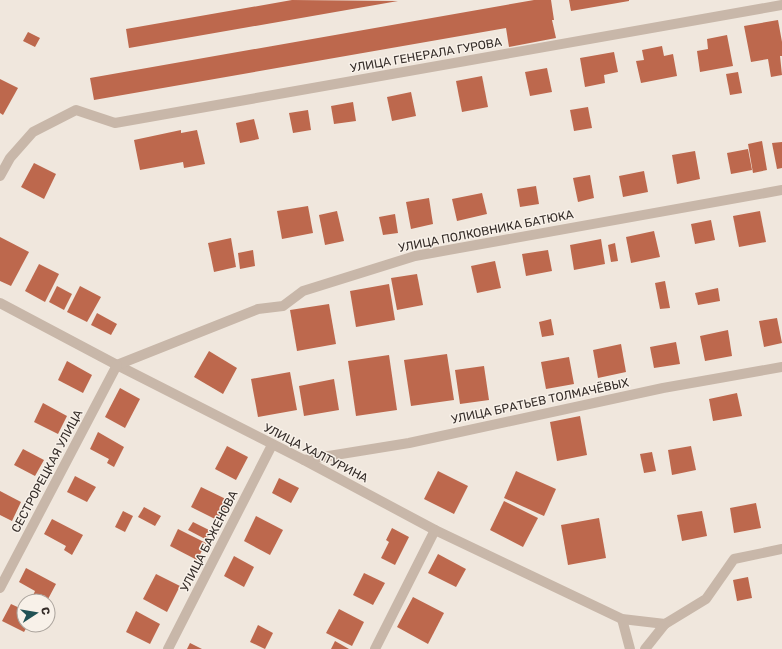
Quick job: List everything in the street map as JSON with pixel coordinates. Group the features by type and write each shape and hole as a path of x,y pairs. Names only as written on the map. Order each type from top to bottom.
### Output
{"street":[{"name":"УЛИЦА ГЕНЕРАЛА ГУРОВА","path":"0,176 10,158 33,132 76,110 115,123 782,5"},
{"name":"УЛИЦА ПОЛКОВНИКА БАТЮКА","path":"117,365 258,309 283,306 303,291 415,256 782,190"},
{"name":"УЛИЦА ХАЛТУРИНА","path":"0,304 272,445 304,460 435,530 622,619 665,624"},
{"name":"СЕСТРОРЕЦКАЯ УЛИЦА","path":"0,588 117,365"},
{"name":"УЛИЦА БРАТЬЕВ ТОЛМАЧЁВЫХ","path":"304,460 409,443 663,388 782,367"},
{"name":"УЛИЦА БАЖЕНОВА","path":"168,649 272,445"},
{"path":"375,649 435,530"},
{"path":"645,649 665,624 706,599 734,559 782,549"},
{"path":"622,619 630,649"}],"building":[{"path":"292,0 398,1 129,48 126,29"},
{"path":"534,0 551,0 554,20 552,20 556,38 509,47 506,28 94,100 90,78"},
{"path":"569,0 629,0 629,1 571,11"},
{"path":"778,20 782,42 782,56 780,56 782,75 771,77 768,59 751,62 744,26"},
{"path":"28,32 40,38 35,47 23,41"},
{"path":"727,35 733,66 700,72 697,51 708,49 707,39"},
{"path":"662,46 664,56 673,54 677,76 641,83 636,61 644,60 642,50"},
{"path":"614,52 618,72 604,75 605,83 585,87 580,58"},
{"path":"547,68 552,92 530,96 525,72"},
{"path":"738,72 742,93 730,95 726,74"},
{"path":"482,76 488,107 462,112 456,81"},
{"path":"0,79 18,88 3,115 0,113"},
{"path":"411,92 416,116 392,121 387,97"},
{"path":"353,102 356,121 334,124 331,106"},
{"path":"588,107 592,128 574,131 570,110"},
{"path":"308,110 311,130 293,133 289,113"},
{"path":"254,119 259,139 240,143 236,123"},
{"path":"181,130 181,133 197,130 205,164 184,168 183,162 140,170 134,140"},
{"path":"762,141 767,170 753,173 748,144"},
{"path":"782,142 782,168 777,169 772,143"},
{"path":"748,149 752,170 731,174 727,153"},
{"path":"695,151 700,179 677,184 672,155"},
{"path":"34,163 56,174 44,199 21,187"},
{"path":"644,171 648,192 623,197 619,176"},
{"path":"590,175 594,198 578,202 573,178"},
{"path":"536,186 539,204 520,207 517,189"},
{"path":"482,193 487,214 457,221 452,199"},
{"path":"429,198 433,224 411,229 406,202"},
{"path":"308,206 313,233 282,239 277,211"},
{"path":"337,211 344,241 325,245 319,215"},
{"path":"760,211 766,242 739,247 733,216"},
{"path":"395,214 398,233 383,235 379,217"},
{"path":"711,220 715,240 695,244 691,224"},
{"path":"654,231 660,257 631,263 626,237"},
{"path":"0,237 29,252 11,286 0,281"},
{"path":"231,238 236,267 214,272 208,243"},
{"path":"601,239 605,264 574,270 570,245"},
{"path":"615,243 618,261 611,262 608,245"},
{"path":"253,250 255,266 240,269 238,253"},
{"path":"548,250 552,271 526,276 522,254"},
{"path":"495,261 501,288 477,293 471,266"},
{"path":"39,264 59,274 45,302 25,291"},
{"path":"417,274 423,305 397,310 391,278"},
{"path":"665,281 670,308 660,309 655,283"},
{"path":"389,284 395,320 356,327 350,291"},
{"path":"57,286 72,294 64,310 49,302"},
{"path":"80,286 101,297 87,322 67,312"},
{"path":"718,288 720,301 698,305 695,293"},
{"path":"329,304 336,344 297,351 290,310"},
{"path":"97,313 117,324 111,335 91,325"},
{"path":"777,318 782,343 764,347 759,321"},
{"path":"551,319 554,335 542,337 539,322"},
{"path":"728,330 732,356 705,361 700,336"},
{"path":"676,342 680,364 654,368 650,347"},
{"path":"621,344 626,372 598,378 593,350"},
{"path":"209,351 237,368 223,394 194,377"},
{"path":"447,354 454,400 411,406 404,360"},
{"path":"389,355 397,410 356,416 348,361"},
{"path":"569,357 574,384 546,389 541,362"},
{"path":"67,361 92,375 83,393 58,380"},
{"path":"484,366 489,400 460,404 455,370"},
{"path":"290,372 297,410 258,417 251,379"},
{"path":"334,379 339,410 304,416 299,386"},
{"path":"120,388 140,399 125,428 105,417"},
{"path":"737,393 742,416 713,421 709,399"},
{"path":"43,403 67,416 58,434 34,422"},
{"path":"580,416 587,455 557,461 550,422"},
{"path":"98,432 124,447 114,467 107,463 109,459 90,449"},
{"path":"227,446 248,457 236,480 215,469"},
{"path":"691,446 696,470 672,475 668,450"},
{"path":"23,449 44,460 35,476 14,465"},
{"path":"652,452 656,471 644,473 640,454"},
{"path":"438,471 468,486 454,514 424,499"},
{"path":"516,471 556,489 544,516 504,498"},
{"path":"75,476 96,487 87,502 67,492"},
{"path":"279,478 299,488 291,503 272,493"},
{"path":"201,487 230,501 219,521 191,507"},
{"path":"0,491 21,502 12,521 0,515"},
{"path":"504,501 538,518 523,547 490,530"},
{"path":"756,503 761,528 734,533 730,508"},
{"path":"144,507 161,516 155,526 138,517"},
{"path":"123,511 133,516 125,532 115,527"},
{"path":"702,511 707,536 682,541 677,515"},
{"path":"256,516 283,530 270,555 244,541"},
{"path":"599,518 606,558 568,565 561,525"},
{"path":"52,519 83,535 72,555 64,550 66,546 44,534"},
{"path":"193,522 211,531 207,540 188,530"},
{"path":"392,528 409,537 395,565 381,558 389,542 386,540"},
{"path":"178,529 206,543 197,560 170,546"},
{"path":"438,554 466,569 456,587 428,573"},
{"path":"234,556 254,567 244,587 224,576"},
{"path":"26,568 56,584 51,593 34,593 35,591 19,582"},
{"path":"364,573 385,583 373,605 353,595"},
{"path":"156,574 180,586 167,612 143,599"},
{"path":"748,577 752,598 737,601 733,580"},
{"path":"413,597 444,613 428,644 397,627"},
{"path":"11,604 16,606 16,628 2,621"},
{"path":"339,609 364,622 352,646 326,633"},
{"path":"136,611 160,624 150,644 126,632"},
{"path":"258,625 273,633 265,649 250,642"},
{"path":"335,641 349,649 331,649"},
{"path":"190,643 202,649 187,649"}]}
